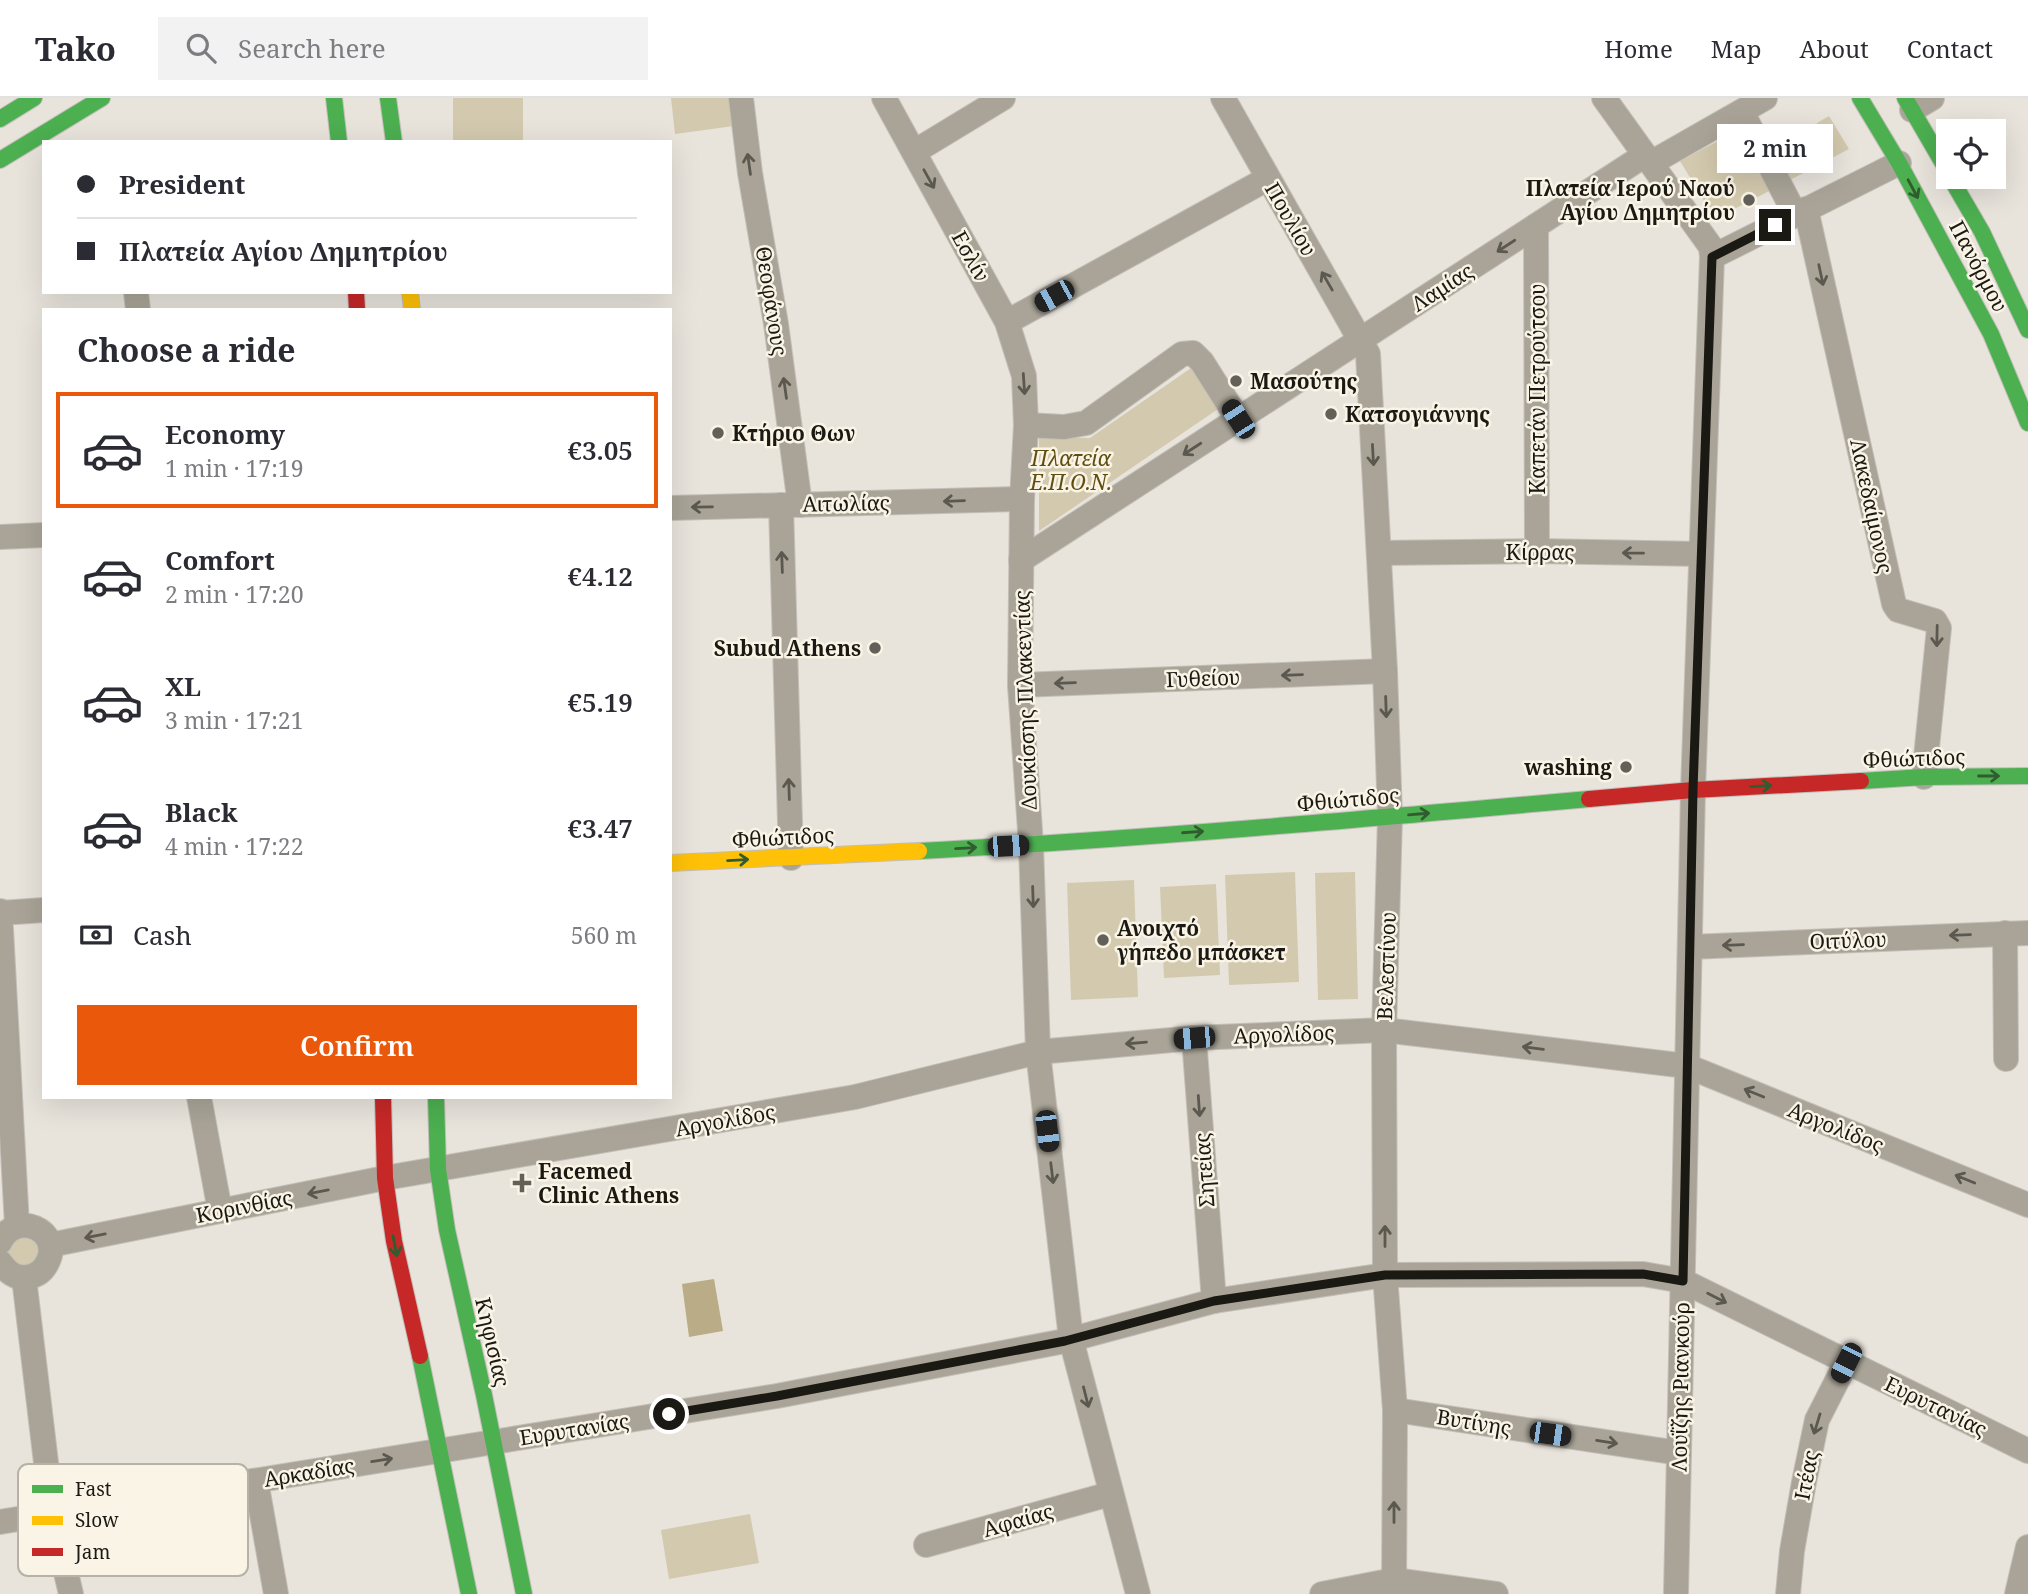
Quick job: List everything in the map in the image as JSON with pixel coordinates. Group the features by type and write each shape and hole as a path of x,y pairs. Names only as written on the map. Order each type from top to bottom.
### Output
{"street":[{"path":"0,119 34,98"},
{"path":"0,160 102,98"},
{"path":"334,98 340,140"},
{"path":"387,98 394,140"},
{"name":"Θεοφάνους","path":"741,98 750,173 776,324 791,505 791,858"},
{"name":"Εσλίν","path":"884,98 1007,322 1024,376 1026,425"},
{"path":"914,152 1003,98"},
{"name":"Πουλίου","path":"1223,98 1361,340"},
{"path":"1604,98 1711,247 1712,257 1899,163"},
{"name":"Λαμίας","path":"1021,560 1536,226 1648,159 1765,98"},
{"name":"Πανόρμου","path":"1860,98 1899,163 2017,343"},
{"name":"Πανόρμου","path":"1917,102 1936,145"},
{"path":"1742,112 1801,212"},
{"path":"1007,322 1267,179"},
{"name":"Πανόρμου","path":"1957,189 1982,232 2017,343 2028,423"},
{"name":"Λακεδαίμονος","path":"1801,212 1894,604 1898,610 1935,621 1939,628 1924,777"},
{"name":"Καπετάν Πετρούτσου","path":"1536,226 1537,551"},
{"name":"Λουΐζης Ριανκούρ","path":"1676,1594 1693,790 1712,257"},
{"name":"Βελεστίνου","path":"1361,340 1367,354 1385,671 1390,817 1384,1030 1385,1275 1395,1410 1394,1587"},
{"path":"1026,425 1064,427 1086,423 1182,354 1193,353 1202,362 1238,419"},
{"name":"Δουκίσσης Πλακεντίας","path":"1026,425 1022,499 1020,685 1031,845 1038,1052 1071,1339 1138,1594"},
{"name":"Αιτωλίας","path":"672,508 1022,499"},
{"path":"0,537 42,535"},
{"name":"Κίρρας","path":"1379,553 1537,551 1702,554"},
{"name":"Γυθείου","path":"1020,685 1385,671"},
{"name":"Φθιώτιδος","path":"672,863 1031,845 1693,790 1924,777 2028,776"},
{"path":"0,1262 14,1276 23,1278 35,1275 44,1268 50,1257 50,1245 41,1231 34,1227 9,1234 0,913 42,910"},
{"name":"Οιτύλου","path":"1690,947 2017,933 2007,1059"},
{"name":"Αργολίδος","path":"438,1169 855,1097 1038,1052 1194,1038 1384,1030 1687,1066 2028,1205"},
{"name":"Σητείας","path":"1194,1038 1214,1301"},
{"path":"199,1099 220,1211"},
{"path":"383,1099 385,1178 394,1241 469,1594"},
{"name":"Κηφισίας","path":"436,1099 438,1169 447,1230 524,1594"},
{"name":"Κορινθίας","path":"50,1245 438,1169"},
{"name":"Ευρυτανίας","path":"494,1443 777,1396 1071,1339 1214,1301 1385,1275 1643,1274 1683,1281 2028,1451"},
{"path":"23,1278 46,1464"},
{"name":"Ιτέας","path":"1788,1594 1800,1505 1817,1420 1846,1363"},
{"name":"Βυτίνης","path":"1395,1410 1679,1453"},
{"name":"Αρκαδίας","path":"248,1482 494,1443"},
{"path":"256,1481 276,1594"},
{"name":"Αφαίας","path":"926,1545 1110,1494"},
{"name":"Αρκαδίας","path":"0,1522 18,1519"},
{"path":"2017,1594 2028,1547"},
{"path":"67,1576 71,1594"},
{"path":"1322,1594 1394,1587 1496,1594"}],"green space":[{"path":"453,98 523,98 523,140 453,140"},
{"path":"671,98 731,98 734,126 675,134"},
{"path":"1829,116 1849,149 1790,180 1774,149 1815,127"},
{"path":"1731,134 1743,154 1759,157 1775,188 1715,219 1680,161"},
{"name":"Πλατεία Ε.Π.Ο.Ν.","path":"1194,366 1221,407 1039,531 1039,437 1090,438"},
{"name":"Ανοιχτό γήπεδο μπάσκετ","path":"1295,872 1299,982 1229,985 1225,875"},
{"path":"1355,872 1358,999 1318,1000 1315,873"},
{"name":"Ανοιχτό γήπεδο μπάσκετ","path":"1134,880 1138,997 1071,1000 1067,883"},
{"path":"1216,884 1220,975 1164,978 1160,887"},
{"path":"19,1234 36,1241 39,1254 32,1265 19,1268 6,1254 6,1248"},
{"path":"750,1514 759,1563 669,1579 661,1530"}],"shaded area":[{"path":"714,1279 723,1331 689,1337 682,1284"}],"traffic: fast":[{"path":"0,119 34,98"},
{"path":"0,160 102,98"},
{"path":"334,98 339,140"},
{"path":"388,98 394,140"},
{"path":"1860,98 1899,163 1991,334 2028,423"},
{"path":"1905,98 1936,151"},
{"path":"1957,189 1982,232 2028,330"},
{"path":"1861,781 1924,777 2028,776"},
{"path":"919,851 1171,835 1589,799"},
{"path":"436,1099 438,1169 447,1230 524,1594"},
{"path":"420,1356 469,1594"}],"traffic: slow":[{"path":"410,294 412,308"},
{"path":"672,863 919,851"}],"traffic: jam":[{"path":"356,294 357,308"},
{"path":"1589,799 1693,790 1861,781"},
{"path":"383,1099 385,1178 394,1241 420,1356"}],"place":[{"name":"Πλατεία Ιερού Ναού Αγίου Δημητρίου","path":"1749,200"},
{"name":"Μασούτης","path":"1236,381"},
{"name":"Κατσογιάννης","path":"1331,414"},
{"name":"Κτήριο Θων","path":"718,433"},
{"name":"Subud Athens","path":"875,648"},
{"name":"washing","path":"1626,767"},
{"name":"Ανοιχτό γήπεδο μπάσκετ","path":"1103,940"},
{"name":"Facemed Clinic Athens","path":"522,1183"}],"route":[{"path":"669,1414 1065,1341 1214,1301 1385,1275 1643,1274 1683,1281 1693,790 1712,257 1775,225"}]}
